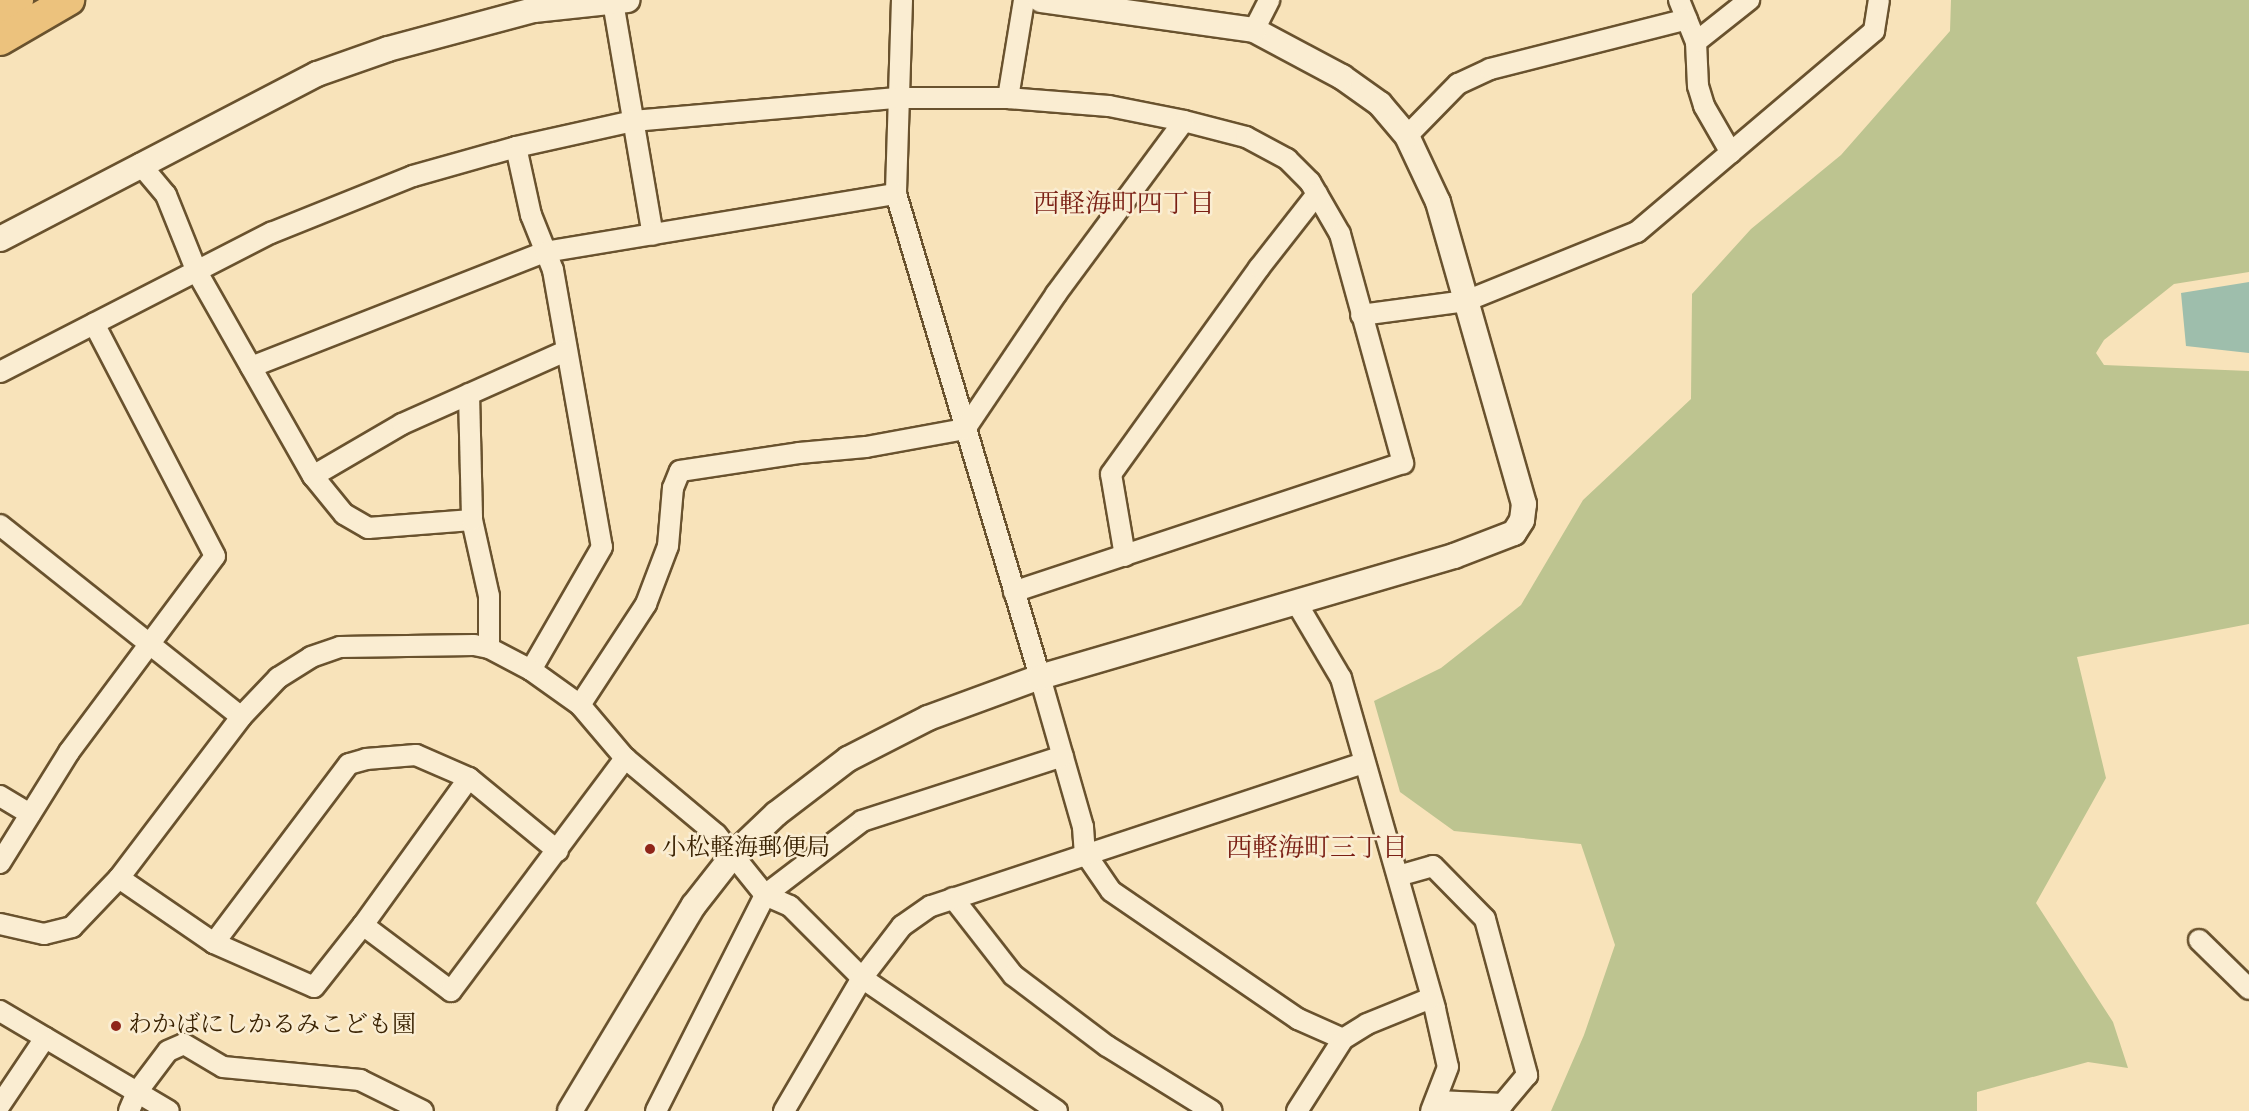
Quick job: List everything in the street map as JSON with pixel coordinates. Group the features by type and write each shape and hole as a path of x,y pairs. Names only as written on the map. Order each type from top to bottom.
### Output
{"main road":[{"path":"0,11 18,0"},
{"path":"0,40 69,0"}],"street":[{"path":"902,0 897,98 896,194 1063,756 1083,827 1085,853 1111,891 1298,1019 1343,1039"},
{"path":"1008,98 1024,0"},
{"path":"570,1111 694,905 734,854 776,814 848,759 928,718 1040,677 1454,556 1514,533 1522,520 1524,504 1438,202 1407,136 1380,104 1342,77 1254,30 1041,0"},
{"path":"1254,30 1269,0"},
{"path":"1679,0 1696,42 1698,86 1704,106 1731,153"},
{"path":"1696,42 1749,0"},
{"path":"1361,315 1466,301 1637,232 1874,31 1880,0"},
{"path":"0,239 140,164 317,74 388,48 534,10 620,1 633,121 653,235"},
{"path":"1407,136 1458,84 1490,69 1687,19"},
{"path":"0,372 272,233 413,176 516,147 633,121 897,98 1008,98 1109,106 1184,121 1246,137 1287,159 1317,194 1340,234 1403,463 1014,592"},
{"path":"580,705 646,604 668,546 673,488 680,471 799,453 866,447 965,429 1056,294 1184,121"},
{"path":"516,147 531,215 553,270 602,547 531,670"},
{"path":"140,164 166,195 197,272 313,476 344,514 368,528 472,520"},
{"path":"251,367 545,252 896,194"},
{"path":"1125,556 1111,474 1259,268 1317,194"},
{"path":"0,863 69,752 151,645 215,556 94,324"},
{"path":"313,476 402,424 566,351"},
{"path":"470,394 472,520 489,596 489,648"},
{"path":"0,525 240,717"},
{"path":"1296,603 1341,678 1363,763 1398,876 1448,1067 1434,1106 1502,1108 1527,1075 1485,919 1433,866 1398,876"},
{"path":"0,924 44,934 72,927 119,878 240,717 278,678 311,657 340,647 394,643 489,648 531,670 580,705 625,758 716,834 765,895 790,906 862,978 1057,1111"},
{"path":"214,943 349,764 416,755 469,778 558,851"},
{"path":"656,1111 765,895 862,821 1063,756"},
{"path":"363,925 451,991 558,851 625,758"},
{"path":"784,1111 862,978 902,926 931,906 1085,853 1363,763"},
{"path":"119,878 214,943 314,987 363,925 469,778"},
{"path":"0,796 30,814"},
{"path":"953,898 1013,975 1107,1046 1212,1111"},
{"path":"2199,940 2249,989"},
{"path":"1297,1111 1343,1039 1367,1024 1431,998"},
{"path":"0,1011 169,1111"},
{"path":"0,1104 45,1038"},
{"path":"129,1111 137,1092 168,1050 184,1044 223,1066 360,1080 423,1111"}],"green space":[{"path":"1951,0 2249,0 2249,272 2174,284 2104,340 2096,353 2104,365 2249,371 2249,624 2077,657 2106,778 2036,903 2113,1022 2128,1068 2088,1062 1977,1092 1977,1111 1551,1111 1584,1035 1615,945 1581,844 1454,831 1400,792 1374,701 1441,668 1521,605 1583,500 1691,399 1692,294 1751,229 1841,155 1950,31"}],"shaded area":[{"path":"2249,282 2249,353 2186,346 2181,293"}],"place":[{"name":"小松軽海郵便局","path":"650,849"},
{"name":"わかばにしかるみこども園","path":"116,1026"}],"district":[{"name":"西軽海町四丁目","path":"1124,205"},
{"name":"西軽海町三丁目","path":"1317,849"}]}
